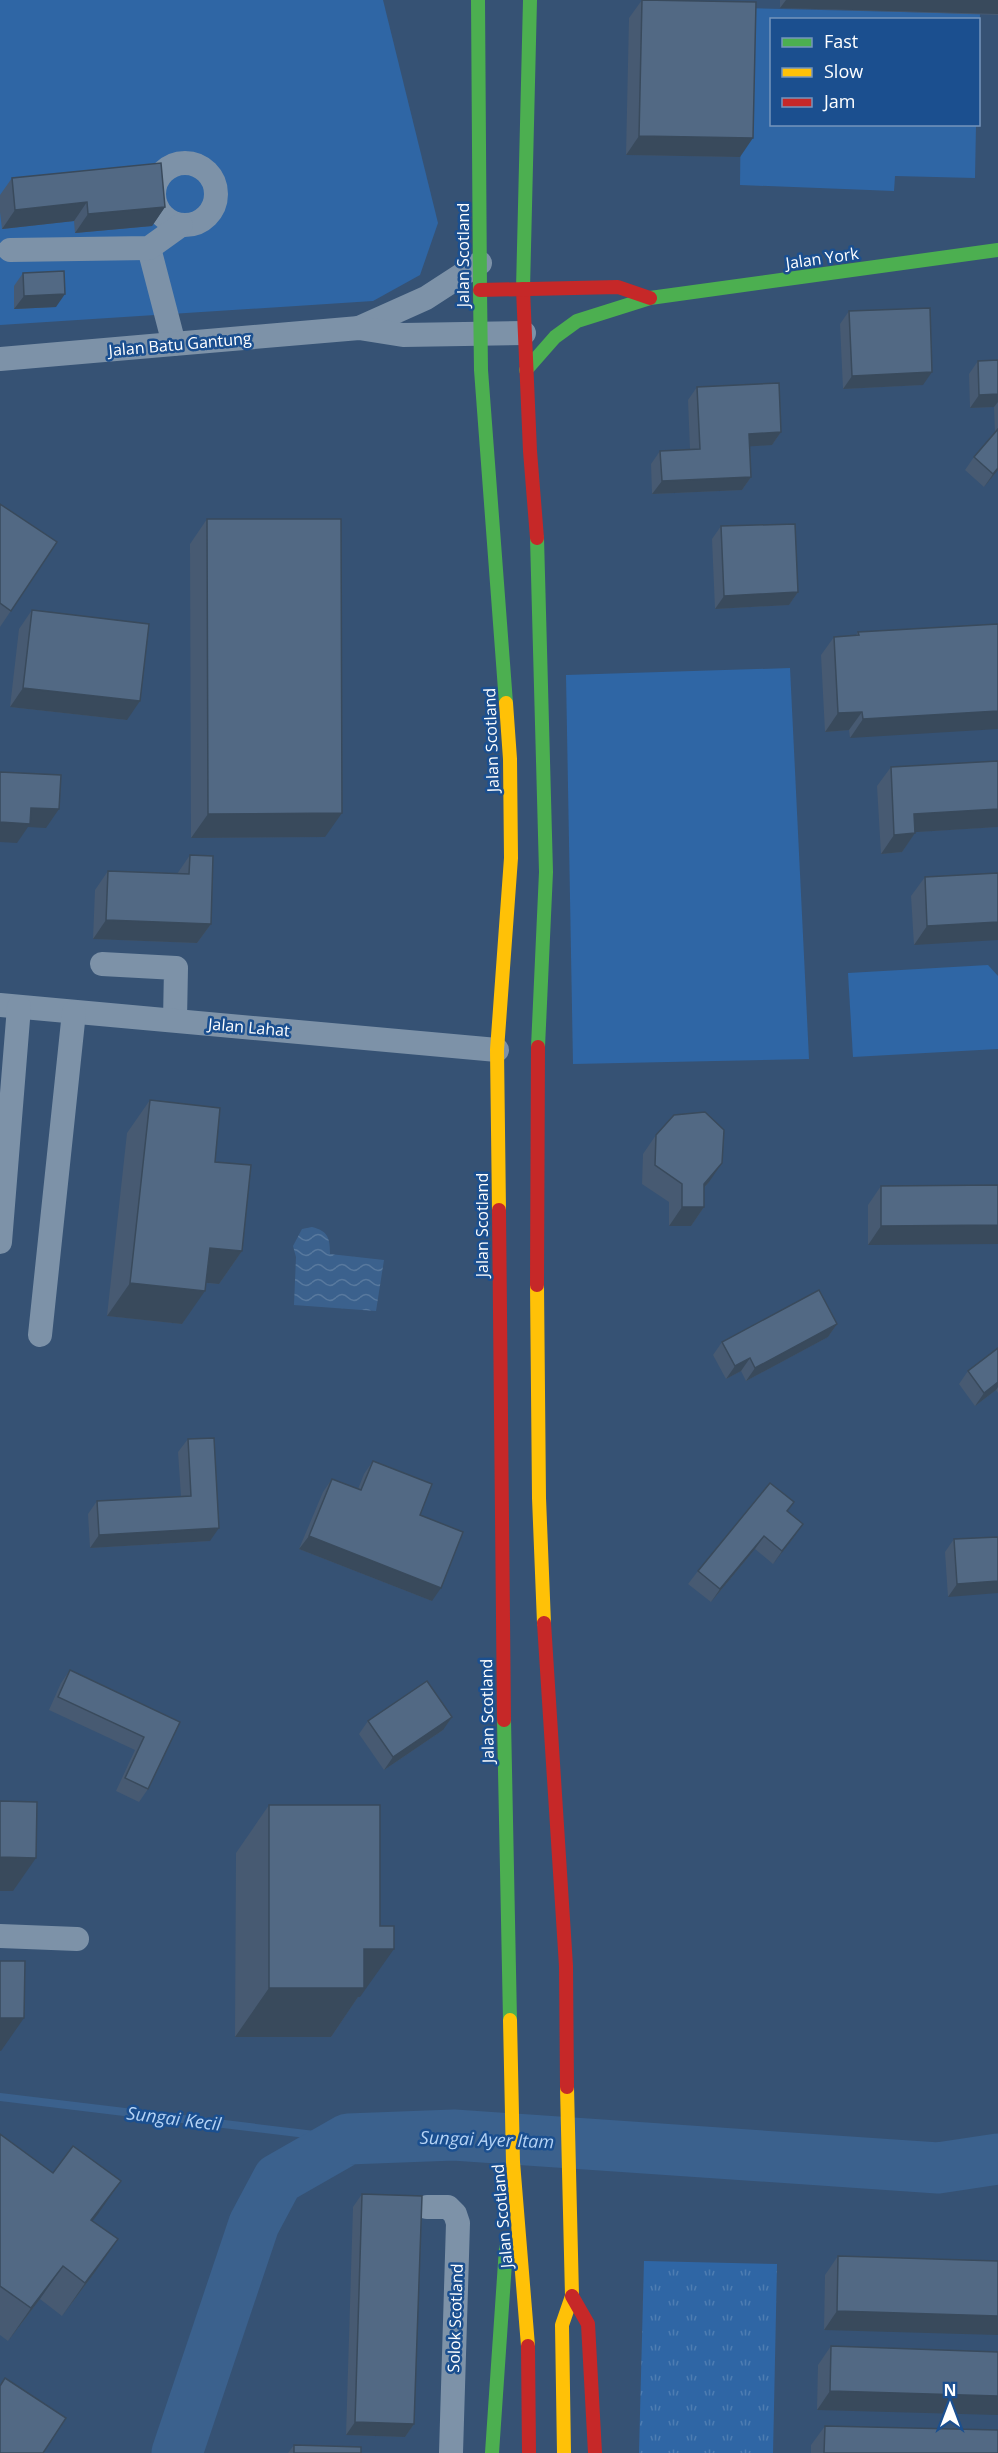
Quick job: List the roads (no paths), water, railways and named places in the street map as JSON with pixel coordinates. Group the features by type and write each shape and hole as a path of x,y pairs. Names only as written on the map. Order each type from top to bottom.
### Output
{"main road":[{"name":"Jalan Scotland","path":"478,0 480,334 510,759 511,858 498,1050 503,1667 513,2162 528,2330 529,2452"},
{"path":"530,0 523,289 526,370 540,571 546,872 536,1098 539,1498 545,1664 566,1966 567,2165 572,2296 562,2325 564,2451"},
{"name":"Jalan York","path":"526,370 555,337 577,321 650,298 998,250"},
{"name":"Jalan York","path":"480,290 618,287 650,298"},
{"path":"492,2453 498,2329 513,2162"},
{"path":"572,2296 588,2324 595,2453"}],"street":[{"path":"10,250 149,249 181,225"},
{"path":"149,249 174,344"},
{"name":"Jalan Batu Gantung","path":"360,328 426,298 480,263"},
{"name":"Jalan Batu Gantung","path":"0,358 360,328 404,335 524,333"},
{"path":"102,964 176,968 175,1020"},
{"path":"0,1242 10,1006"},
{"name":"Jalan Lahat","path":"10,1006 498,1050"},
{"path":"40,1335 74,1012"},
{"path":"0,1936 77,1939"},
{"name":"Solok Scotland","path":"427,2207 448,2207 455,2214 458,2223 451,2453"}],"water":[{"path":"312,1227 327,1236 330,1254 384,1260 376,1311 294,1305 296,1257 293,1246 302,1229"}],"waterway":[{"name":"Sungai Kecil","path":"0,2097 348,2139"},
{"name":"Sungai Ayer Itam","path":"177,2453 254,2224 278,2179 348,2139 454,2135 938,2168 998,2159"}]}
